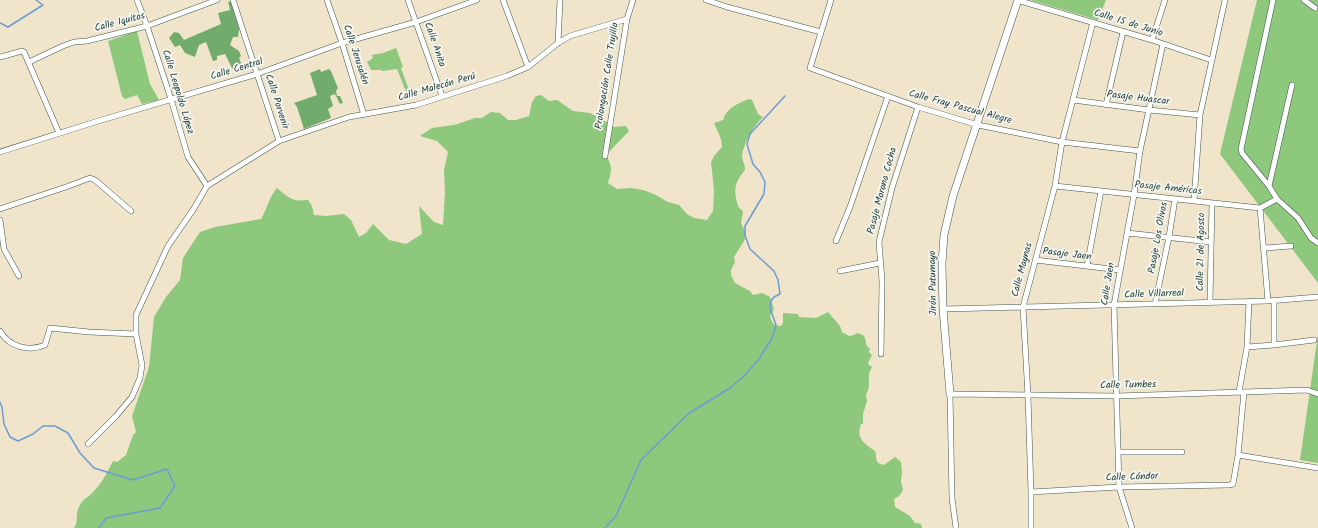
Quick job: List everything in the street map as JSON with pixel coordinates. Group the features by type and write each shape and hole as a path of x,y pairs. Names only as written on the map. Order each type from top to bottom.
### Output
{"street":[{"name":"Calle Leopoldo López","path":"137,0 171,99 188,157 207,186"},
{"name":"Calle Iquitos","path":"29,62 74,42 87,41 147,26 217,0"},
{"name":"Calle Porvenir","path":"233,0 279,141"},
{"name":"Calle Jerusalén","path":"327,0 364,115"},
{"name":"Calle Anita","path":"408,0 442,96"},
{"name":"Calle Central","path":"0,152 257,74 342,44 416,22 477,0"},
{"path":"503,0 528,68"},
{"path":"558,43 560,0"},
{"name":"Prolongación Calle Trujillo","path":"605,156 626,19 633,0"},
{"path":"706,0 821,32 831,0"},
{"name":"Calle 15 de Junio","path":"1017,0 1152,40 1211,60"},
{"name":"Jirón Putumayo","path":"956,528 952,498 950,394 942,264 944,235 954,196 1017,0"},
{"path":"1152,40 1165,0"},
{"path":"1194,201 1200,115 1225,0"},
{"path":"1273,0 1241,149 1242,153 1269,186 1277,199 1298,218 1311,238 1318,243"},
{"path":"1304,0 1315,8"},
{"name":"Calle Malecón Perú","path":"207,186 279,141 349,117 416,105 507,76 528,68 558,43 570,36 626,19"},
{"name":"Calle Maynas","path":"1031,528 1028,396 1022,307 1055,186 1062,142 1093,22"},
{"name":"Calle Fray Pascual Alegre","path":"821,32 810,68 918,107 978,124 1062,142 1140,150"},
{"path":"1106,105 1123,32"},
{"name":"Calle Jaen","path":"1132,528 1120,487 1114,305 1134,195 1140,150 1163,44"},
{"path":"0,57 24,52 59,133"},
{"path":"1269,186 1292,85"},
{"path":"836,241 850,207 888,96"},
{"name":"Pasaje Huascar","path":"1073,100 1200,115"},
{"name":"Pasaje Morona Cocha","path":"882,354 882,281 879,242 892,188 918,107"},
{"path":"0,208 66,188 90,178 95,180 131,211"},
{"path":"88,444 116,416 132,397 140,378 142,365 136,334 136,315 168,246 193,210 207,186"},
{"name":"Pasaje Américas","path":"1055,186 1260,208"},
{"path":"1087,266 1101,191"},
{"name":"Pasaje Los Olivos","path":"1155,304 1169,237 1175,199"},
{"path":"1274,346 1271,300 1260,208 1277,199"},
{"name":"Calle 21 de Agosto","path":"1210,301 1212,203"},
{"path":"0,220 2,251 19,276"},
{"path":"1127,232 1211,242"},
{"path":"1265,248 1291,246"},
{"name":"Pasaje Jaen","path":"1035,260 1120,270"},
{"path":"840,271 880,263"},
{"name":"Calle Villarreal","path":"944,309 1249,301 1318,297"},
{"path":"1249,301 1247,347 1242,392 1238,455 1318,468"},
{"path":"0,331 3,337 14,345 25,348 41,347 45,345 50,328 89,332 136,334"},
{"path":"1247,347 1274,346 1314,340"},
{"name":"Calle Tumbes","path":"950,394 1117,396 1307,390 1318,394"},
{"path":"1118,452 1182,452"},
{"name":"Calle Cóndor","path":"1031,492 1120,487 1228,485 1233,484 1238,455"}],"green space":[{"path":"1030,0 1106,0 1098,20"},
{"path":"1257,0 1318,0 1318,283 1220,154"},
{"path":"228,1 232,3 239,29 238,37 233,37 230,45 239,51 241,56 239,58 242,66 233,70 225,54 217,56 217,60 213,61 206,42 199,45 195,57 185,53 180,45 175,47 169,38 174,32 179,33 184,40 221,24 218,13 230,10"},
{"path":"137,31 150,84 159,100 142,104 137,95 125,99 122,96 108,41"},
{"path":"396,48 410,93 407,94 397,69 383,71 371,70 367,62 373,58 372,55"},
{"path":"320,69 321,72 329,69 331,71 338,88 336,91 337,96 340,96 343,103 340,104 335,94 330,96 333,106 328,109 331,118 304,129 297,107 294,103 317,95 310,73"},
{"path":"541,95 549,101 557,100 573,111 590,113 614,127 626,126 629,131 606,155 611,169 608,183 617,189 631,188 643,190 668,202 679,205 687,214 694,218 707,220 713,211 714,190 711,162 722,147 721,139 714,123 723,120 727,112 733,106 749,99 752,100 758,114 763,117 750,134 742,155 745,170 737,183 735,192 739,208 743,212 741,223 746,233 746,238 734,257 735,262 731,270 731,275 735,283 750,291 753,295 762,293 770,297 774,309 770,316 775,325 781,326 783,323 783,313 798,314 799,317 816,318 828,312 840,326 842,332 849,336 857,333 865,337 866,344 870,349 869,352 872,355 868,363 872,367 869,373 869,386 866,394 867,401 863,414 863,424 861,424 860,429 860,437 864,443 875,451 876,460 878,463 884,465 895,457 901,462 901,481 903,490 899,496 894,499 895,507 910,516 915,523 921,524 922,528 74,528 78,509 84,499 100,484 113,461 117,462 126,455 133,435 136,432 132,416 149,367 154,317 166,297 180,280 183,258 200,232 215,227 261,219 272,195 277,188 294,200 308,200 312,206 314,215 326,216 344,214 351,220 359,237 366,233 373,224 389,240 406,244 422,234 419,206 434,222 443,225 445,192 444,170 448,152 437,141 420,136 432,128 454,125 475,118 482,118 491,112 500,113 508,120 516,120 529,116 532,102 536,96"},
{"path":"1318,334 1318,463 1300,460"}],"waterway":[{"path":"0,23 8,27 43,5 36,0"},
{"path":"605,528 616,516 641,460 688,414 730,388 745,375 759,359 772,338 776,325 770,308 771,301 774,297 780,294 778,280 774,271 750,249 745,235 745,226 764,194 765,182 760,172 753,164 747,144 750,134 785,96"},
{"path":"0,402 4,424 10,437 18,441 33,434 43,426 55,426 68,433 80,453 94,468 133,480 167,469 175,486 160,508 106,518 99,528"}]}
